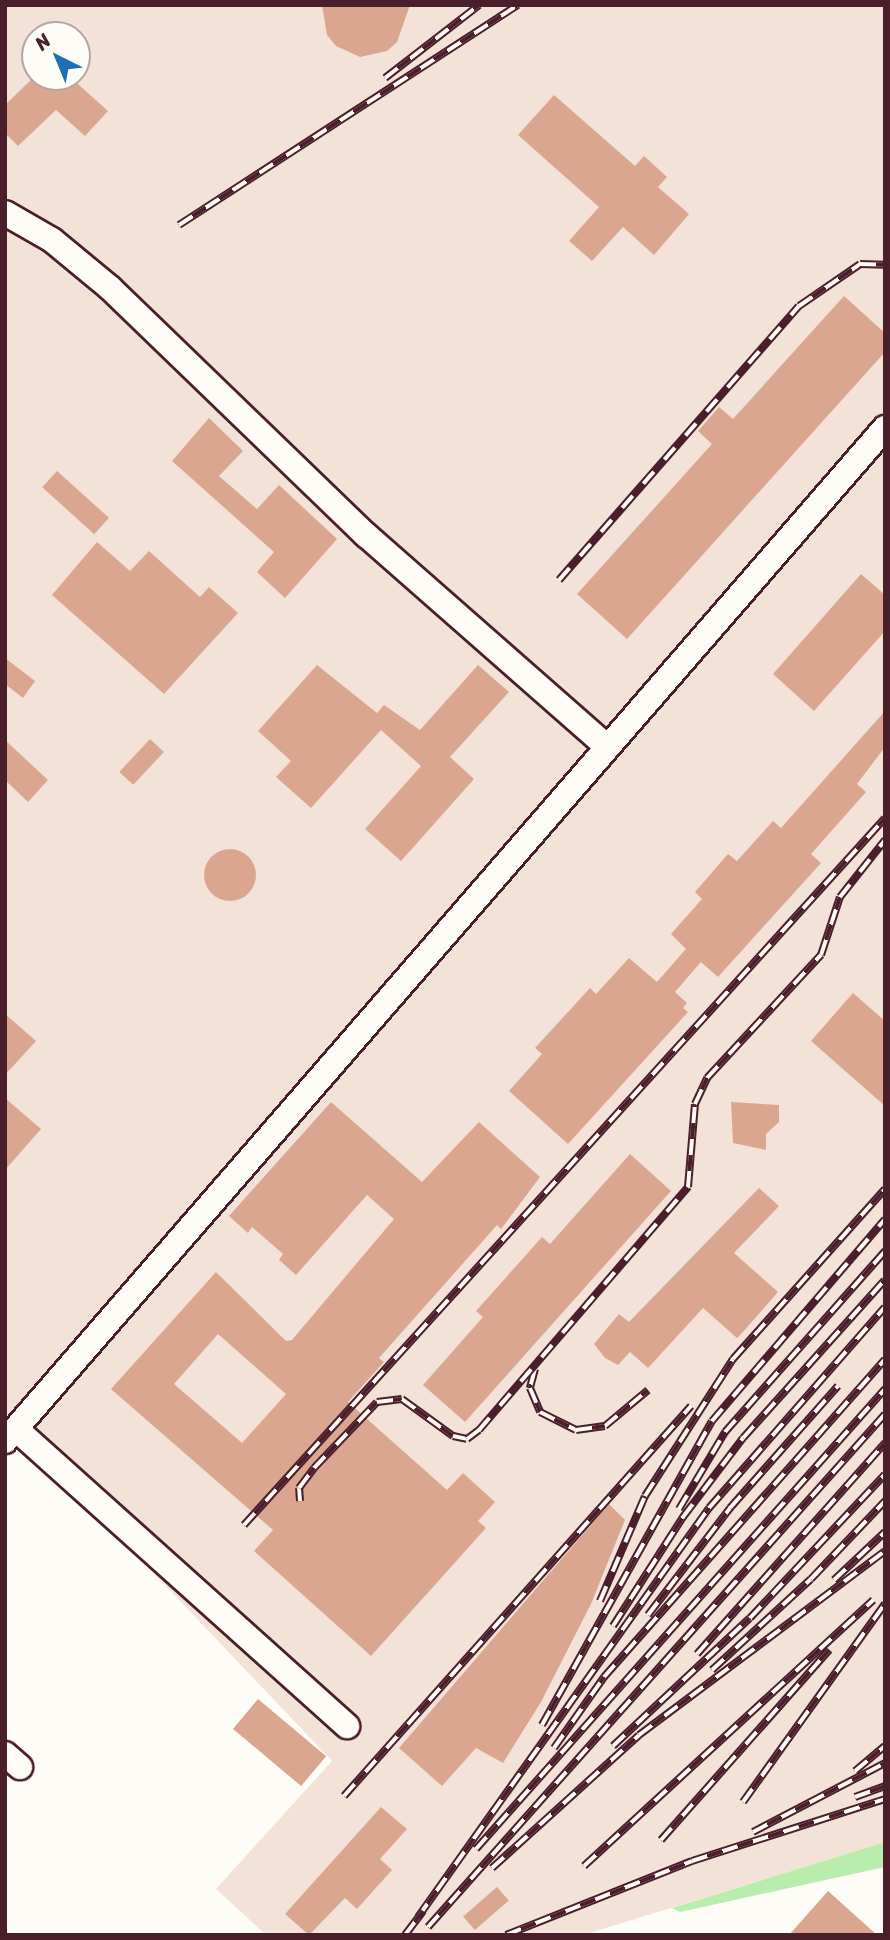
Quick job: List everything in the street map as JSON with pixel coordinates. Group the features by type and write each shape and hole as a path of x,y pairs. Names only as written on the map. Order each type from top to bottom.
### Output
{"lane":[{"path":"5,213 91,271 366,535 607,747"},
{"path":"347,1726 11,1435 885,428"}],"shaded area":[{"path":"5,5 885,5 885,1842 583,1935 266,1935 216,1889 332,1761 17,1429 5,1441"}],"green space":[{"path":"885,1842 885,1867 680,1912 672,1908"}],"building":[{"path":"322,5 410,5 397,42 387,51 360,57 336,46 327,35"},
{"path":"21,90 86,91 108,111 85,136 56,110 18,146 5,133 5,105"},
{"path":"554,95 635,166 644,156 667,177 658,187 689,214 654,255 623,227 592,261 569,241 599,207 518,135"},
{"path":"844,296 885,333 885,352 627,639 577,594 712,444 698,431 719,407 733,419"},
{"path":"209,418 243,451 219,476 257,509 279,485 337,539 285,598 257,572 274,552 172,461"},
{"path":"57,471 109,518 94,534 42,487"},
{"path":"97,542 130,571 149,551 200,597 209,587 238,613 164,694 52,595"},
{"path":"861,574 885,595 885,631 814,711 773,674"},
{"path":"5,658 35,681 23,698 5,684"},
{"path":"317,665 377,713 384,705 420,730 478,665 509,692 450,757 474,779 401,861 365,829 421,766 381,730 311,808 276,777 291,761 258,731"},
{"path":"885,711 885,747 857,784 866,792 811,854 821,863 718,977 701,962 675,992 687,1003 683,1008 688,1012 568,1144 509,1091 542,1054 535,1048 590,988 596,994 629,958 657,982 686,949 671,934 702,899 695,892 728,854 737,861 773,821 781,828"},
{"path":"150,739 164,752 133,785 119,772"},
{"path":"5,740 48,780 28,802 5,780"},
{"path":"230,849 240,851 248,857 254,865 254,885 248,893 240,899 230,901 220,899 212,893 206,885 204,875 206,865 212,857 220,851"},
{"path":"853,993 885,1021 885,1106 811,1041"},
{"path":"5,1014 36,1041 5,1075"},
{"path":"5,1098 41,1129 5,1170"},
{"path":"331,1102 422,1182 479,1122 540,1177 501,1229 497,1225 379,1358 384,1362 348,1402 447,1490 463,1473 495,1502 478,1521 486,1528 371,1656 254,1551 273,1530 111,1389 216,1272 286,1341 292,1340 394,1219 367,1195 296,1275 279,1260 283,1254 252,1227 248,1233 229,1216","holes":["218,1334 286,1394 242,1443 174,1384"]},
{"path":"731,1102 779,1105 779,1122 766,1134 766,1150 733,1143"},
{"path":"630,1154 671,1191 465,1422 423,1385 483,1317 476,1311 542,1237 550,1244"},
{"path":"759,1188 779,1206 734,1253 778,1292 742,1333 737,1338 703,1308 648,1368 630,1352 618,1365 605,1358 594,1344 619,1314 629,1322"},
{"path":"609,1504 625,1520 591,1604 541,1702 503,1763 476,1748 442,1786 399,1748"},
{"path":"258,1699 326,1756 301,1786 233,1729"},
{"path":"381,1807 407,1829 380,1859 392,1870 357,1909 345,1898 309,1935 285,1914"},
{"path":"497,1887 509,1901 475,1930 463,1917"},
{"path":"828,1891 877,1935 789,1935"}],"railway":[{"path":"385,78 479,5"},
{"path":"179,225 518,5"},
{"path":"559,580 799,306 860,264 885,265"},
{"path":"244,1525 885,818"},
{"path":"300,1501 299,1488 314,1468 377,1402 402,1399 453,1436 467,1439 479,1430 688,1187 695,1104 707,1078 821,955 840,897 885,840"},
{"path":"600,1601 645,1496 733,1359 885,1189"},
{"path":"542,1725 712,1421 885,1219"},
{"path":"679,1509 725,1432 885,1251"},
{"path":"613,1626 683,1517 743,1438 885,1280"},
{"path":"418,1917 709,1508 885,1307"},
{"path":"554,1748 604,1677 885,1359"},
{"path":"535,1369 530,1388 540,1412 576,1430 605,1426 648,1390"},
{"path":"648,1615 730,1508 838,1386"},
{"path":"476,1849 885,1389"},
{"path":"344,1796 691,1406"},
{"path":"428,1927 885,1414"},
{"path":"697,1654 885,1443"},
{"path":"613,1746 750,1618 885,1474"},
{"path":"712,1670 811,1579 885,1501"},
{"path":"834,1580 885,1532"},
{"path":"492,1868 639,1735 885,1551"},
{"path":"584,1866 873,1600"},
{"path":"743,1802 885,1604"},
{"path":"661,1840 829,1650"},
{"path":"855,1771 885,1746"},
{"path":"753,1832 885,1763"},
{"path":"855,1797 885,1786"},
{"path":"506,1935 692,1861 885,1799"},
{"path":"405,1935 423,1911"}]}
